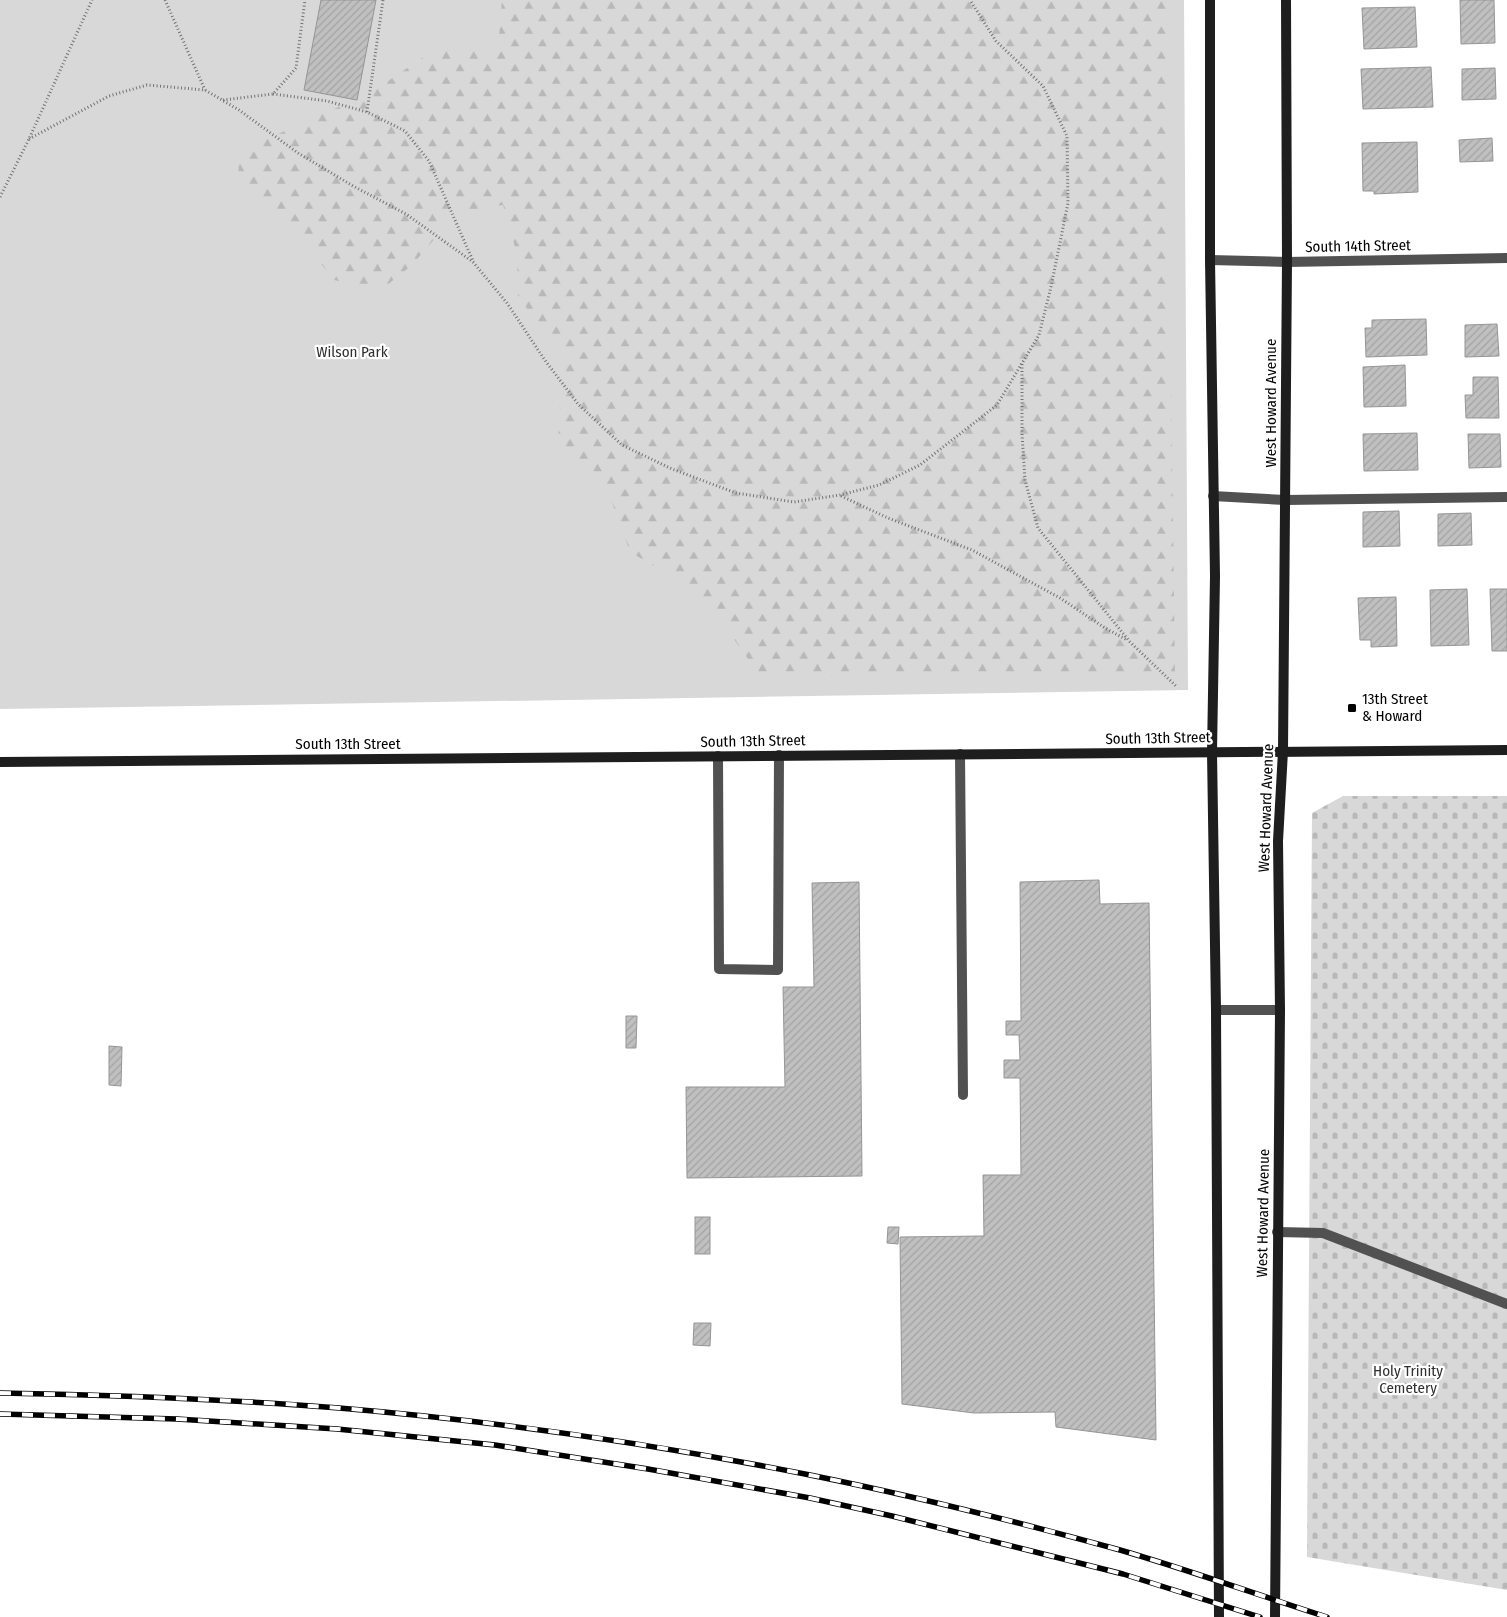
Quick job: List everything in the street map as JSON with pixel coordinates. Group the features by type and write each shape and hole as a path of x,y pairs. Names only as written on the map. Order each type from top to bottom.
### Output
{"main road":[{"path":"1210,0 1210,260 1214,576 1212,752 1216,1010 1219,1617"},
{"name":"West Howard Avenue","path":"1275,1617 1280,1010 1278,841 1283,750 1287,262 1286,0"},
{"name":"South 13th Street","path":"0,762 1283,750 1507,750"}],"street":[{"name":"South 14th Street","path":"1210,260 1287,262 1507,258"},
{"path":"1213,496 1285,500 1507,497"},
{"path":"960,754 963,1095"},
{"path":"718,756 719,970 778,970 779,756"},
{"path":"1216,1010 1280,1010"},
{"path":"1278,1232 1323,1233 1507,1304"}],"path":[{"path":"0,197 29,139 92,0"},
{"path":"165,0 205,90"},
{"path":"273,94 296,68 305,0"},
{"path":"367,112 383,0"},
{"path":"29,139 109,96 147,85 205,90 239,110 298,153 353,186 406,214 473,262 507,303 544,359 578,404 622,445 672,469 736,493 794,502 840,495 879,484 920,465 997,405 1039,335 1068,203 1067,136 1043,86 996,41 970,0"},
{"path":"222,100 273,94 327,101 367,112 405,131 428,161 473,262"},
{"path":"1022,363 1022,434 1025,480 1038,528 1130,642 1177,687"},
{"path":"840,495 888,518 972,550 1060,598 1130,642"}],"green space":[{"name":"Wilson Park","path":"0,0 1184,0 1188,690 0,709"},
{"path":"502,0 1166,0 1175,675 760,676 702,594 630,552 608,491 594,471 558,448 562,356 542,326 518,298 517,254 503,205 457,213 412,265 381,290 334,280 271,201 239,181 238,152 372,92 435,49 498,49"},
{"name":"Holy Trinity Cemetery","path":"1343,796 1507,796 1507,1590 1307,1557 1312,813"}],"building":[{"path":"321,0 376,0 357,100 304,90"},
{"path":"1460,0 1494,0 1495,43 1461,44"},
{"path":"1415,7 1417,47 1364,49 1362,8"},
{"path":"1431,67 1433,107 1363,109 1361,69"},
{"path":"1495,68 1496,99 1462,100 1462,69"},
{"path":"1492,138 1493,161 1460,162 1459,140"},
{"path":"1417,142 1418,192 1374,194 1374,191 1363,191 1362,143"},
{"path":"1426,319 1427,355 1366,357 1365,328 1372,328 1372,320"},
{"path":"1497,324 1499,356 1465,357 1465,325"},
{"path":"1405,365 1406,406 1364,407 1363,367"},
{"path":"1473,377 1498,377 1499,418 1466,418 1465,395 1473,395"},
{"path":"1417,433 1418,470 1364,471 1363,434"},
{"path":"1468,434 1500,434 1501,467 1469,468"},
{"path":"1399,511 1400,546 1363,547 1363,512"},
{"path":"1471,513 1472,545 1438,546 1438,514"},
{"path":"1467,589 1469,645 1431,646 1430,590"},
{"path":"1490,589 1507,589 1507,651 1492,651"},
{"path":"1396,597 1397,646 1371,647 1371,640 1360,640 1358,598"},
{"path":"1099,880 1100,904 1149,903 1156,1440 1056,1427 1055,1412 974,1413 902,1404 900,1237 984,1236 983,1175 1021,1175 1020,1078 1004,1078 1004,1060 1020,1060 1019,1035 1006,1035 1006,1021 1021,1021 1020,882"},
{"path":"859,882 862,1176 687,1178 686,1087 785,1087 783,987 814,987 812,883"},
{"path":"626,1016 637,1016 636,1048 626,1048"},
{"path":"109,1046 122,1047 121,1086 109,1085"},
{"path":"695,1217 710,1217 710,1254 695,1254"},
{"path":"888,1227 899,1227 898,1244 887,1243"},
{"path":"694,1323 711,1323 710,1346 693,1345"}],"railway":[{"path":"0,1393 254,1402 398,1413 516,1427 693,1453 849,1483 1043,1529 1198,1574 1327,1617"},
{"path":"0,1414 177,1419 337,1429 495,1445 648,1469 810,1498 892,1516 1123,1574 1260,1617"}],"place":[{"name":"13th Street & Howard","path":"1352,708"}]}
